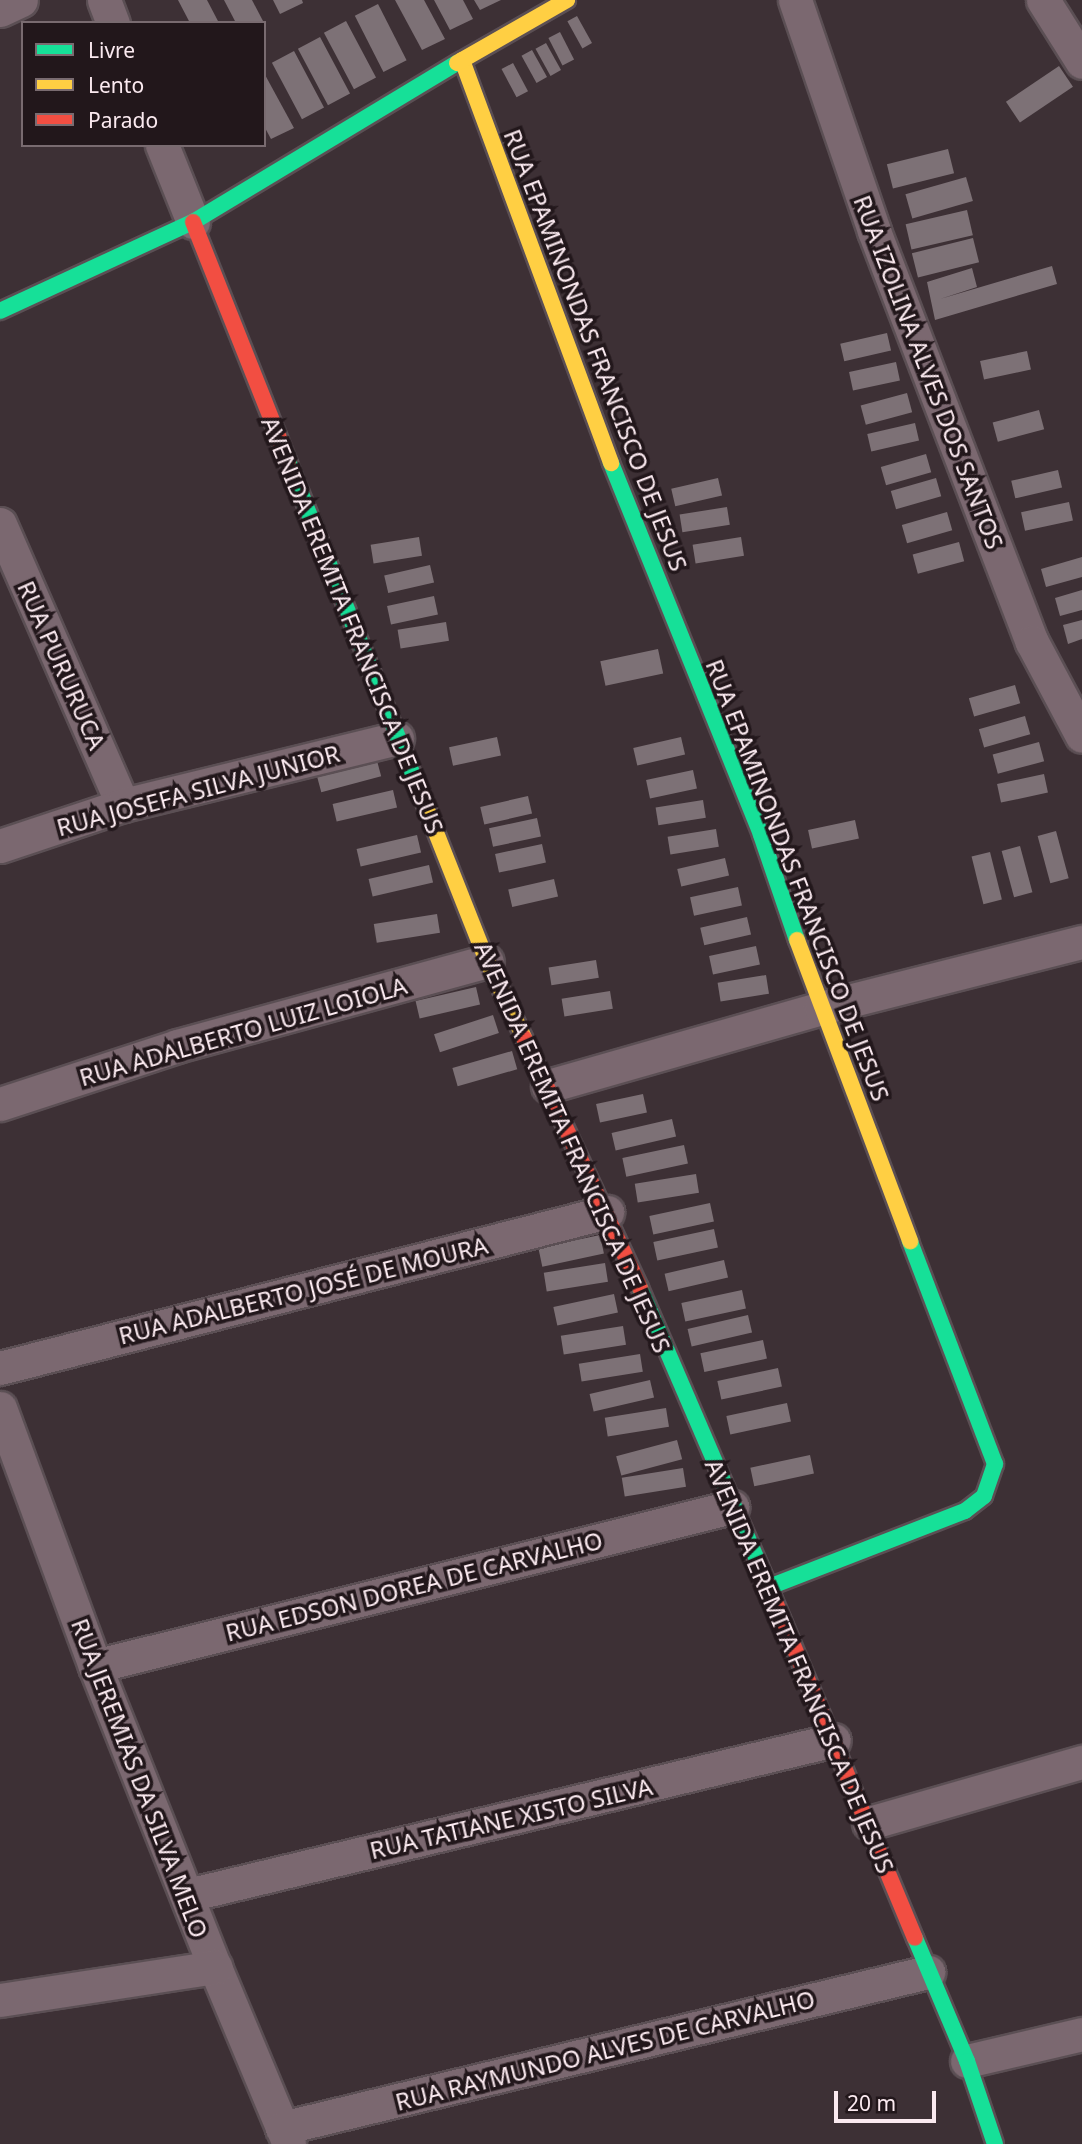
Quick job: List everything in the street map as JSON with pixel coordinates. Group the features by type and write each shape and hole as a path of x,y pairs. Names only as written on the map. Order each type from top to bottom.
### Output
{"street":[{"path":"0,10 21,0"},
{"path":"0,311 193,222 567,0"},
{"name":"RUA IZOLINA ALVES DOS SANTOS","path":"795,0 874,231 1027,629 1082,736"},
{"path":"1043,0 1082,62"},
{"name":"RUA EPAMINONDAS FRANCISCO DE JESUS","path":"462,60 611,463 761,835 821,1008 995,1464 984,1496 965,1511 769,1587"},
{"name":"AVENIDA EREMITA FRANCISCA DE JESUS","path":"163,147 487,961 607,1212 732,1507 769,1587 967,2061 995,2144"},
{"name":"RUA PURURUCA","path":"0,524 123,805"},
{"name":"RUA JOSEFA SILVA JUNIOR","path":"0,846 123,805 397,738"},
{"path":"548,1086 821,1008 1082,942"},
{"name":"RUA ADALBERTO LUIZ LOIOLA","path":"0,1104 177,1046 487,961"},
{"name":"RUA ADALBERTO JOSÉ DE MOURA","path":"0,1368 607,1212"},
{"name":"RUA JEREMIAS DA SILVA MELO","path":"0,1408 95,1666 215,1967 286,2136"},
{"name":"RUA EDSON DOREA DE CARVALHO","path":"95,1666 732,1507"},
{"name":"RUA TATIANE XISTO SILVA","path":"188,1895 834,1740"},
{"path":"869,1823 1082,1762"},
{"path":"0,2000 215,1967"},
{"name":"RUA RAYMUNDO ALVES DE CARVALHO","path":"286,2136 928,1972"},
{"path":"967,2061 1082,2034"}],"building":[{"path":"178,0 207,0 218,21 189,21"},
{"path":"224,0 252,0 263,21 235,21"},
{"path":"273,0 302,0 303,3 280,14"},
{"path":"395,0 424,0 445,39 422,50"},
{"path":"434,0 463,0 473,19 450,30"},
{"path":"474,0 501,0 480,10"},
{"path":"378,4 407,60 383,72 355,16"},
{"path":"577,16 592,43 582,48 567,21"},
{"path":"346,21 376,78 354,89 324,33"},
{"path":"560,32 574,60 562,66 548,38"},
{"path":"320,37 350,94 328,105 298,49"},
{"path":"546,43 561,70 551,76 536,49"},
{"path":"532,50 547,77 537,83 522,56"},
{"path":"294,51 324,108 302,119 272,63"},
{"path":"513,63 528,91 517,97 502,69"},
{"path":"1059,66 1073,87 1020,123 1006,102"},
{"path":"266,77 294,128 271,139 266,130"},
{"path":"948,149 954,173 893,188 887,164"},
{"path":"966,177 973,201 912,218 905,194"},
{"path":"967,210 973,235 911,250 906,224"},
{"path":"973,238 979,262 918,277 912,253"},
{"path":"1052,266 1057,284 935,320 927,282 972,268 977,287 940,299"},
{"path":"887,333 891,351 844,361 840,344"},
{"path":"1027,351 1031,370 984,380 980,361"},
{"path":"896,362 900,381 853,391 849,372"},
{"path":"907,393 912,412 866,425 861,405"},
{"path":"1039,410 1044,429 998,442 993,422"},
{"path":"915,423 919,441 871,452 867,434"},
{"path":"926,454 931,472 886,485 881,467"},
{"path":"1058,470 1062,488 1015,498 1011,481"},
{"path":"718,478 722,496 675,506 671,489"},
{"path":"936,478 941,496 896,509 891,491"},
{"path":"1069,502 1073,521 1025,531 1021,512"},
{"path":"727,507 730,525 682,532 680,515"},
{"path":"947,512 952,530 907,543 902,525"},
{"path":"419,537 422,556 374,563 371,545"},
{"path":"741,537 744,556 696,563 693,545"},
{"path":"959,542 964,561 918,574 913,554"},
{"path":"1082,557 1082,577 1046,587 1041,569"},
{"path":"430,565 434,583 388,593 384,576"},
{"path":"1082,590 1082,610 1060,616 1055,598"},
{"path":"434,596 438,615 391,625 387,606"},
{"path":"1082,620 1082,639 1068,644 1063,625"},
{"path":"446,622 449,641 401,648 398,630"},
{"path":"658,649 663,673 605,686 600,661"},
{"path":"1015,685 1020,703 974,716 969,698"},
{"path":"1025,716 1030,734 984,747 979,729"},
{"path":"497,737 501,756 453,766 449,747"},
{"path":"681,737 685,755 637,766 633,748"},
{"path":"1039,742 1044,761 998,774 993,754"},
{"path":"376,757 381,776 321,792 316,773"},
{"path":"693,770 697,789 650,799 646,780"},
{"path":"1044,774 1048,793 1001,803 997,784"},
{"path":"393,790 397,808 337,821 333,804"},
{"path":"528,796 532,814 484,825 480,807"},
{"path":"703,800 706,818 658,825 656,808"},
{"path":"537,818 541,837 493,847 489,828"},
{"path":"855,820 859,839 812,849 808,830"},
{"path":"716,829 719,847 670,854 668,837"},
{"path":"1056,831 1069,878 1050,883 1038,836"},
{"path":"417,835 421,853 361,866 357,849"},
{"path":"542,844 546,863 499,873 495,854"},
{"path":"1020,846 1032,892 1014,897 1002,851"},
{"path":"990,852 1002,900 983,904 972,857"},
{"path":"725,858 729,876 681,887 677,869"},
{"path":"429,865 433,883 373,896 369,879"},
{"path":"554,879 558,897 512,907 508,890"},
{"path":"738,887 742,906 694,916 690,897"},
{"path":"437,914 440,933 377,943 374,924"},
{"path":"747,917 751,935 704,945 700,928"},
{"path":"756,946 760,965 713,975 709,956"},
{"path":"596,960 599,978 551,985 549,968"},
{"path":"766,975 769,994 721,1001 718,983"},
{"path":"476,987 480,1005 420,1018 416,1001"},
{"path":"610,991 613,1009 564,1016 562,999"},
{"path":"493,1015 499,1033 440,1052 434,1034"},
{"path":"512,1051 517,1069 458,1086 452,1068"},
{"path":"643,1094 647,1113 600,1123 596,1104"},
{"path":"672,1119 676,1137 616,1150 612,1133"},
{"path":"684,1145 688,1164 626,1177 622,1158"},
{"path":"696,1174 699,1193 638,1202 635,1184"},
{"path":"710,1203 714,1222 653,1234 649,1216"},
{"path":"714,1229 718,1248 657,1260 653,1242"},
{"path":"600,1235 604,1254 542,1267 538,1248"},
{"path":"724,1260 728,1278 669,1291 665,1274"},
{"path":"605,1263 608,1282 547,1291 544,1273"},
{"path":"742,1290 746,1309 685,1321 681,1303"},
{"path":"614,1294 618,1313 557,1325 553,1307"},
{"path":"748,1315 752,1333 692,1346 688,1329"},
{"path":"623,1326 626,1345 564,1355 561,1336"},
{"path":"763,1340 767,1359 704,1372 700,1353"},
{"path":"640,1354 643,1372 582,1381 579,1364"},
{"path":"778,1368 782,1387 721,1399 717,1381"},
{"path":"650,1380 654,1398 594,1411 590,1394"},
{"path":"787,1403 791,1422 730,1434 726,1416"},
{"path":"666,1408 669,1427 608,1436 605,1418"},
{"path":"677,1440 682,1459 621,1476 616,1456"},
{"path":"810,1455 814,1474 754,1486 750,1468"},
{"path":"683,1468 686,1487 625,1496 622,1478"}],"traffic: fast":[{"path":"0,311 193,222 457,63"},
{"path":"288,461 416,782"},
{"path":"611,463 761,835 797,940"},
{"path":"769,1587 965,1511 984,1496 995,1464 910,1241"},
{"path":"640,1288 768,1585"},
{"path":"915,1938 967,2061 995,2144"}],"traffic: slow":[{"path":"457,63 567,0"},
{"path":"462,60 611,463"},
{"path":"416,782 487,961 524,1038"},
{"path":"797,940 910,1241"}],"traffic: jam":[{"path":"193,222 288,461"},
{"path":"524,1038 640,1288"},
{"path":"768,1585 915,1938"}]}
